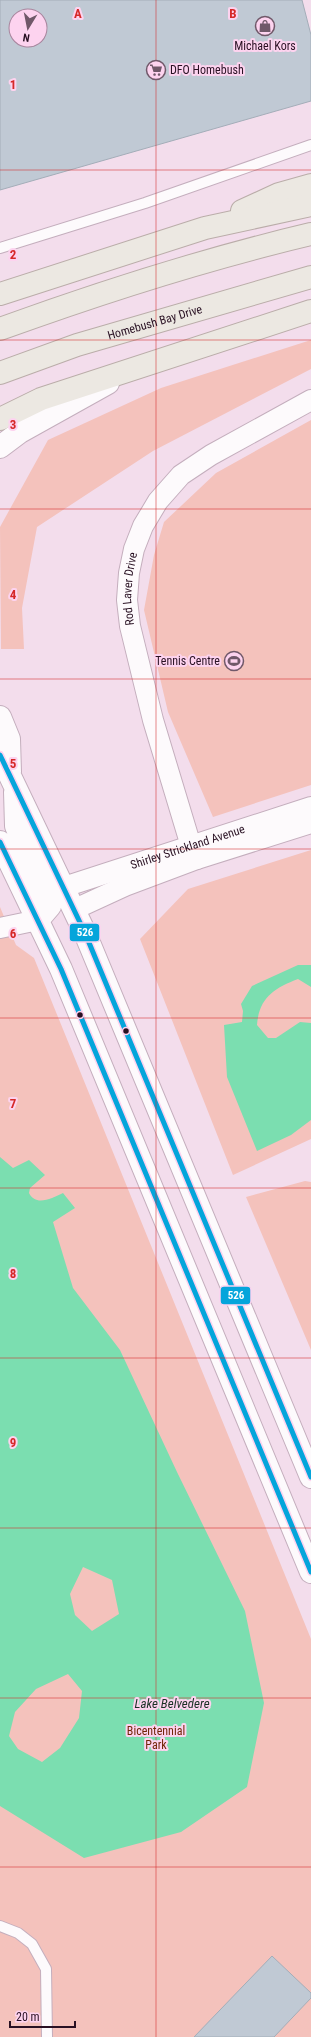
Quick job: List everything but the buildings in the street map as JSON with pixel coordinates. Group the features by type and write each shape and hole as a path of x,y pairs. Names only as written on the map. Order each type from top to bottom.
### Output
{"highway":[{"path":"205,228 279,194 311,185"},
{"path":"0,294 205,228 311,205"},
{"path":"0,329 62,306 236,252 311,234"},
{"name":"Homebush Bay Drive","path":"0,373 77,345 311,277"},
{"path":"0,418 41,399 311,310"}],"main road":[{"path":"0,447 20,432 49,415 137,367"},
{"path":"0,717 9,739 16,826 50,906 38,920"},
{"path":"0,755 75,909 311,1477"},
{"path":"0,842 61,969 311,1572"}],"street":[{"name":"Rod Laver Drive","path":"194,852 153,720 130,626 127,600 129,573 134,549 143,526 158,501 181,475 211,455 311,400"},
{"name":"Shirley Strickland Avenue","path":"75,909 194,852 311,807"},
{"name":"Shirley Strickland Avenue","path":"64,887 194,852 311,823"},
{"path":"0,928 38,920"}],"lane":[{"path":"0,248 145,203 311,145"},
{"path":"0,1926 18,1934 32,1944 46,1969 47,2037"}],"green space":[{"path":"311,340 311,369 153,451 37,527 22,608 24,649 1,649 0,527 48,440 161,388"},
{"name":"Tennis Centre","path":"311,420 311,785 213,817 168,712 144,610 154,555 164,522 216,473"},
{"path":"311,850 311,1139 233,1175 140,939 188,889"},
{"name":"Bicentennial Park","path":"0,907 16,945 34,958 311,1639 311,2037 0,2037"},
{"path":"305,1181 311,1182 311,1350 246,1197"}],"water":[{"path":"298,965 311,965 311,987 298,979 275,990 269,995 261,1008 257,1025 268,1038 276,1038 300,1022 311,1023 311,1120 291,1135 257,1151 227,1077 224,1025 242,1022 243,1011 241,1004 252,986"},
{"name":"Lake Belvedere","path":"0,1157 13,1168 29,1160 45,1175 30,1188 29,1193 36,1200 44,1200 63,1193 75,1208 53,1222 73,1288 120,1350 177,1472 245,1611 264,1703 247,1787 181,1832 84,1858 0,1806","holes":["83,1567 112,1580 119,1614 92,1631 75,1615 70,1594","68,1674 82,1691 79,1718 60,1748 42,1762 18,1749 9,1736 15,1712 36,1689"]}],"transit line":[{"name":"526","path":"0,755 85,933 311,1477"},
{"name":"526","path":"0,842 61,969 311,1572"}],"place":[{"name":"Michael Kors","path":"265,26"},
{"name":"DFO Homebush","path":"156,70"},
{"name":"Tennis Centre","path":"234,661"}]}
